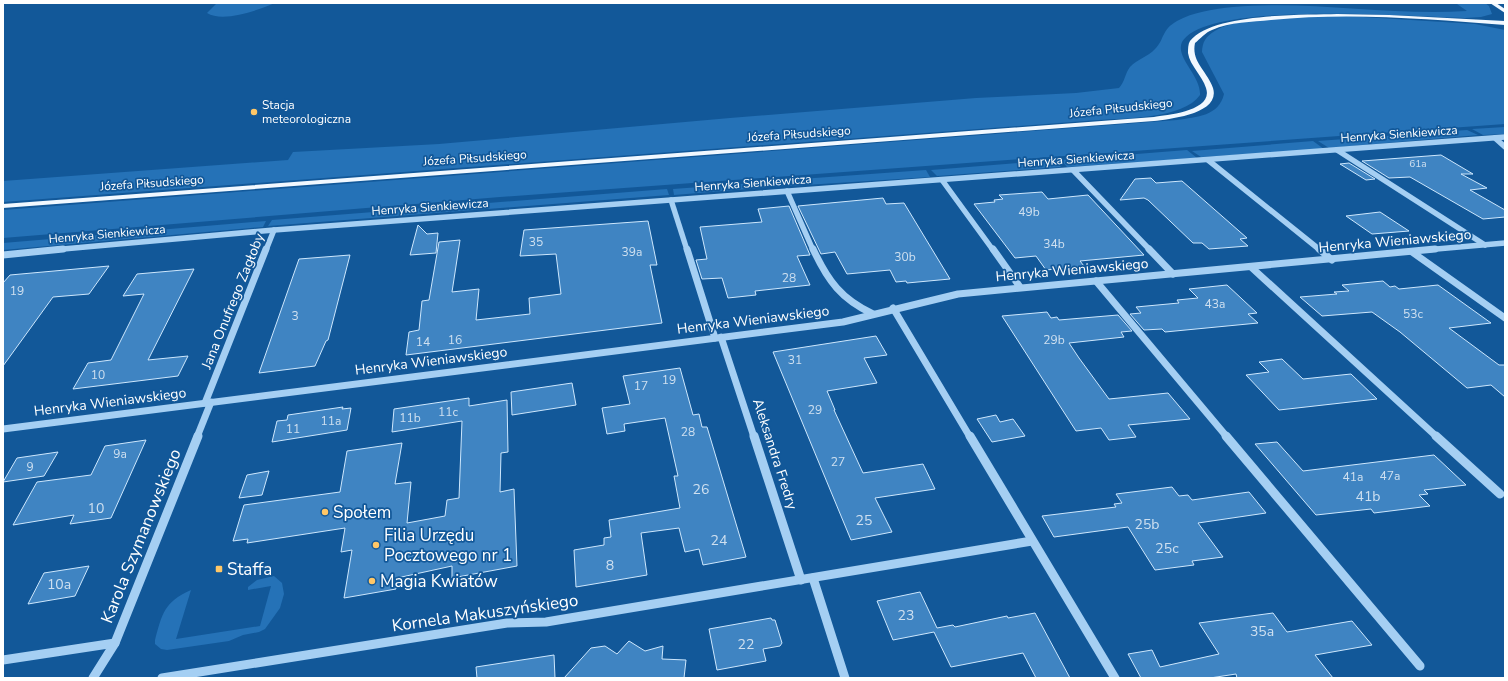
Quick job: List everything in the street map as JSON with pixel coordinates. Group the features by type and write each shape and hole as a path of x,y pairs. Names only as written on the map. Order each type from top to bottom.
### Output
{"main road":[{"path":"1493,3 1505,11"},
{"name":"Józefa Piłsudskiego","path":"3,206 1154,119 1192,111 1206,104 1210,94 1210,89 1192,55 1192,44 1194,38 1206,28 1225,21 1264,14 1311,12 1505,23"}],"street":[{"path":"1495,138 1505,147"},
{"name":"Henryka Sienkiewicza","path":"3,255 274,230 1505,138"},
{"path":"1337,150 1485,245"},
{"path":"1208,160 1332,260"},
{"path":"1073,170 1173,274"},
{"path":"942,180 1020,287"},
{"path":"787,191 819,260 837,290 853,304 872,314"},
{"name":"Aleksandra Fredry","path":"671,200 801,580"},
{"name":"Jana Onufrego Zagłoby","path":"208,403 274,230"},
{"name":"Henryka Wieniawskiego","path":"3,429 843,322 893,308 958,294 1020,287 1332,260 1505,243"},
{"path":"1412,252 1505,318"},
{"path":"1251,267 1500,494"},
{"path":"1096,281 1420,666"},
{"path":"893,308 1115,678"},
{"name":"Karola Szymanowskiego","path":"93,678 115,643 208,403"},
{"name":"Kornela Makuszyńskiego","path":"162,678 507,623 546,622 1032,541"},
{"path":"813,578 845,678"},
{"path":"3,660 115,643"}],"shaded area":[{"path":"217,3 275,3 251,12 231,16 214,16 207,13"},
{"path":"1485,3 1489,6 1492,14 1481,17 1465,18 1359,14 1268,16 1229,20 1199,29 1182,42 1181,48 1185,61 1197,81 1200,95 1192,103 1181,109 1153,116 3,202 3,181 288,160 293,152 439,144 730,118 976,98 1076,93 1119,88 1123,83 1130,67 1155,49 1172,24 1197,13 1233,7 1262,5 1292,5 1408,12 1467,11 1457,4"},
{"path":"1293,16 1347,16 1475,24 1505,30 1505,124 500,197 3,238 3,210 1192,118 1212,111 1217,107 1224,94 1202,52 1205,40 1215,31 1230,24 1249,20"},
{"path":"1505,127 1505,134 1483,135 1472,129"},
{"path":"1467,130 1478,135 1329,148 1318,141"},
{"path":"1313,141 1324,149 1201,157 1192,151"},
{"path":"1187,150 1197,158 1067,167 1061,160"},
{"path":"1055,160 1061,167 937,176 931,170"},
{"path":"926,170 930,177 790,186 787,180"},
{"path":"782,181 784,186 674,195 673,189"},
{"path":"667,189 669,195 268,226 272,220"},
{"path":"266,221 263,227 3,250 3,243"},
{"path":"274,576 282,583 284,594 280,608 265,629 259,632 243,635 229,641 167,650 161,649 155,644 162,616 170,604 175,599 191,590 176,639 260,626 271,586 248,590 248,587 257,580"}],"building":[{"path":"1441,155 1473,174 1461,174 1487,188 1470,190 1505,210 1505,217 1483,219 1410,177 1389,178 1362,161"},
{"path":"1349,163 1375,179 1366,180 1340,164"},
{"path":"1151,178 1156,183 1182,181 1247,238 1240,239 1248,246 1209,249 1202,243 1193,243 1148,200 1144,198 1120,200 1135,179"},
{"path":"1042,192 1048,199 1088,195 1144,255 1080,261 1084,266 1046,270 1036,256 1015,258 974,204 995,202 994,200 1003,199 999,195"},
{"path":"883,198 886,204 904,203 950,279 907,283 906,281 896,282 890,270 847,274 835,252 821,254 798,206"},
{"path":"789,206 810,255 797,256 810,285 755,291 756,295 728,298 722,278 702,279 696,260 707,259 700,227 762,222 758,209"},
{"path":"1380,212 1409,231 1372,234 1346,216"},
{"path":"648,221 657,265 650,265 662,323 406,355 409,332 419,330 422,301 429,300 439,242 460,240 452,292 479,289 476,320 530,314 529,298 561,294 556,254 520,256 524,230"},
{"path":"418,225 427,234 438,233 436,253 410,255"},
{"path":"350,255 328,340 326,341 315,366 259,373 299,259"},
{"path":"109,266 89,294 53,297 3,366 3,283 10,275"},
{"path":"194,269 148,360 188,356 178,376 73,389 88,363 111,360 144,294 123,296 137,274"},
{"path":"1383,281 1390,287 1395,286 1399,289 1438,285 1491,323 1449,328 1499,365 1505,365 1505,397 1491,385 1467,388 1400,332 1372,312 1322,316 1300,297 1337,294 1334,292 1349,291 1342,285"},
{"path":"1227,285 1257,313 1248,314 1258,323 1165,332 1162,329 1144,330 1130,314 1141,313 1136,307 1179,303 1177,300 1198,298 1189,289"},
{"path":"1047,312 1051,318 1057,317 1059,320 1118,315 1132,331 1121,332 1124,337 1069,343 1079,358 1109,399 1168,393 1190,419 1128,425 1136,437 1109,440 1101,428 1076,431 1002,316"},
{"path":"876,336 887,355 864,358 877,383 827,391 834,410 863,473 923,464 935,489 875,498 892,532 851,540 773,352"},
{"path":"1282,359 1303,379 1351,374 1377,399 1279,410 1246,375 1269,372 1259,362"},
{"path":"680,368 693,415 699,414 702,427 707,427 746,557 703,565 699,549 685,552 679,528 641,533 647,575 576,587 574,550 604,545 604,538 611,537 609,520 680,508 674,476 678,476 665,418 624,424 625,431 607,434 602,408 630,404 623,376"},
{"path":"572,383 576,405 512,415 511,392"},
{"path":"469,398 469,406 507,400 508,452 501,453 500,492 514,489 517,566 452,578 452,566 397,578 396,589 344,598 352,550 341,552 345,528 247,543 248,539 233,541 244,505 340,492 347,451 402,443 395,484 411,482 407,523 445,516 447,500 459,498 462,421 392,432 394,409"},
{"path":"343,407 342,409 351,408 347,430 272,442 277,421 287,420 288,415"},
{"path":"996,415 1000,422 1013,419 1025,436 992,442 977,419"},
{"path":"146,440 111,518 70,524 74,515 13,525 37,482 91,475 105,446"},
{"path":"1277,442 1303,471 1434,455 1466,485 1424,490 1428,494 1419,495 1430,506 1374,513 1371,509 1316,515 1255,444"},
{"path":"58,452 44,476 3,482 17,458"},
{"path":"269,471 262,495 239,498 247,475"},
{"path":"1172,487 1179,496 1188,495 1192,500 1249,492 1266,513 1198,523 1223,557 1192,561 1194,565 1155,570 1128,527 1054,537 1042,516 1116,507 1114,504 1122,503 1116,494"},
{"path":"89,566 75,596 28,604 44,573"},
{"path":"920,592 937,628 953,625 955,627 1007,616 1008,618 1035,613 1070,678 1036,678 1023,653 951,667 934,632 893,640 877,601"},
{"path":"1273,613 1287,632 1352,621 1372,645 1315,655 1333,678 1237,678 1236,674 1210,678 1141,678 1128,654 1152,650 1160,667 1219,654 1199,623"},
{"path":"771,618 772,620 775,620 782,643 780,646 763,649 766,661 717,670 709,629"},
{"path":"629,641 645,651 663,646 662,659 686,660 684,678 564,678 591,648 605,646 617,654"},
{"path":"554,655 555,678 477,678 476,667"}],"place":[{"name":"Stacja meteorologiczna","path":"254,112"},
{"name":"Społem","path":"325,512"},
{"name":"Filia Urzędu Pocztowego nr 1","path":"376,545"},
{"name":"Staffa","path":"219,569"},
{"name":"Magia Kwiatów","path":"372,581"}]}
